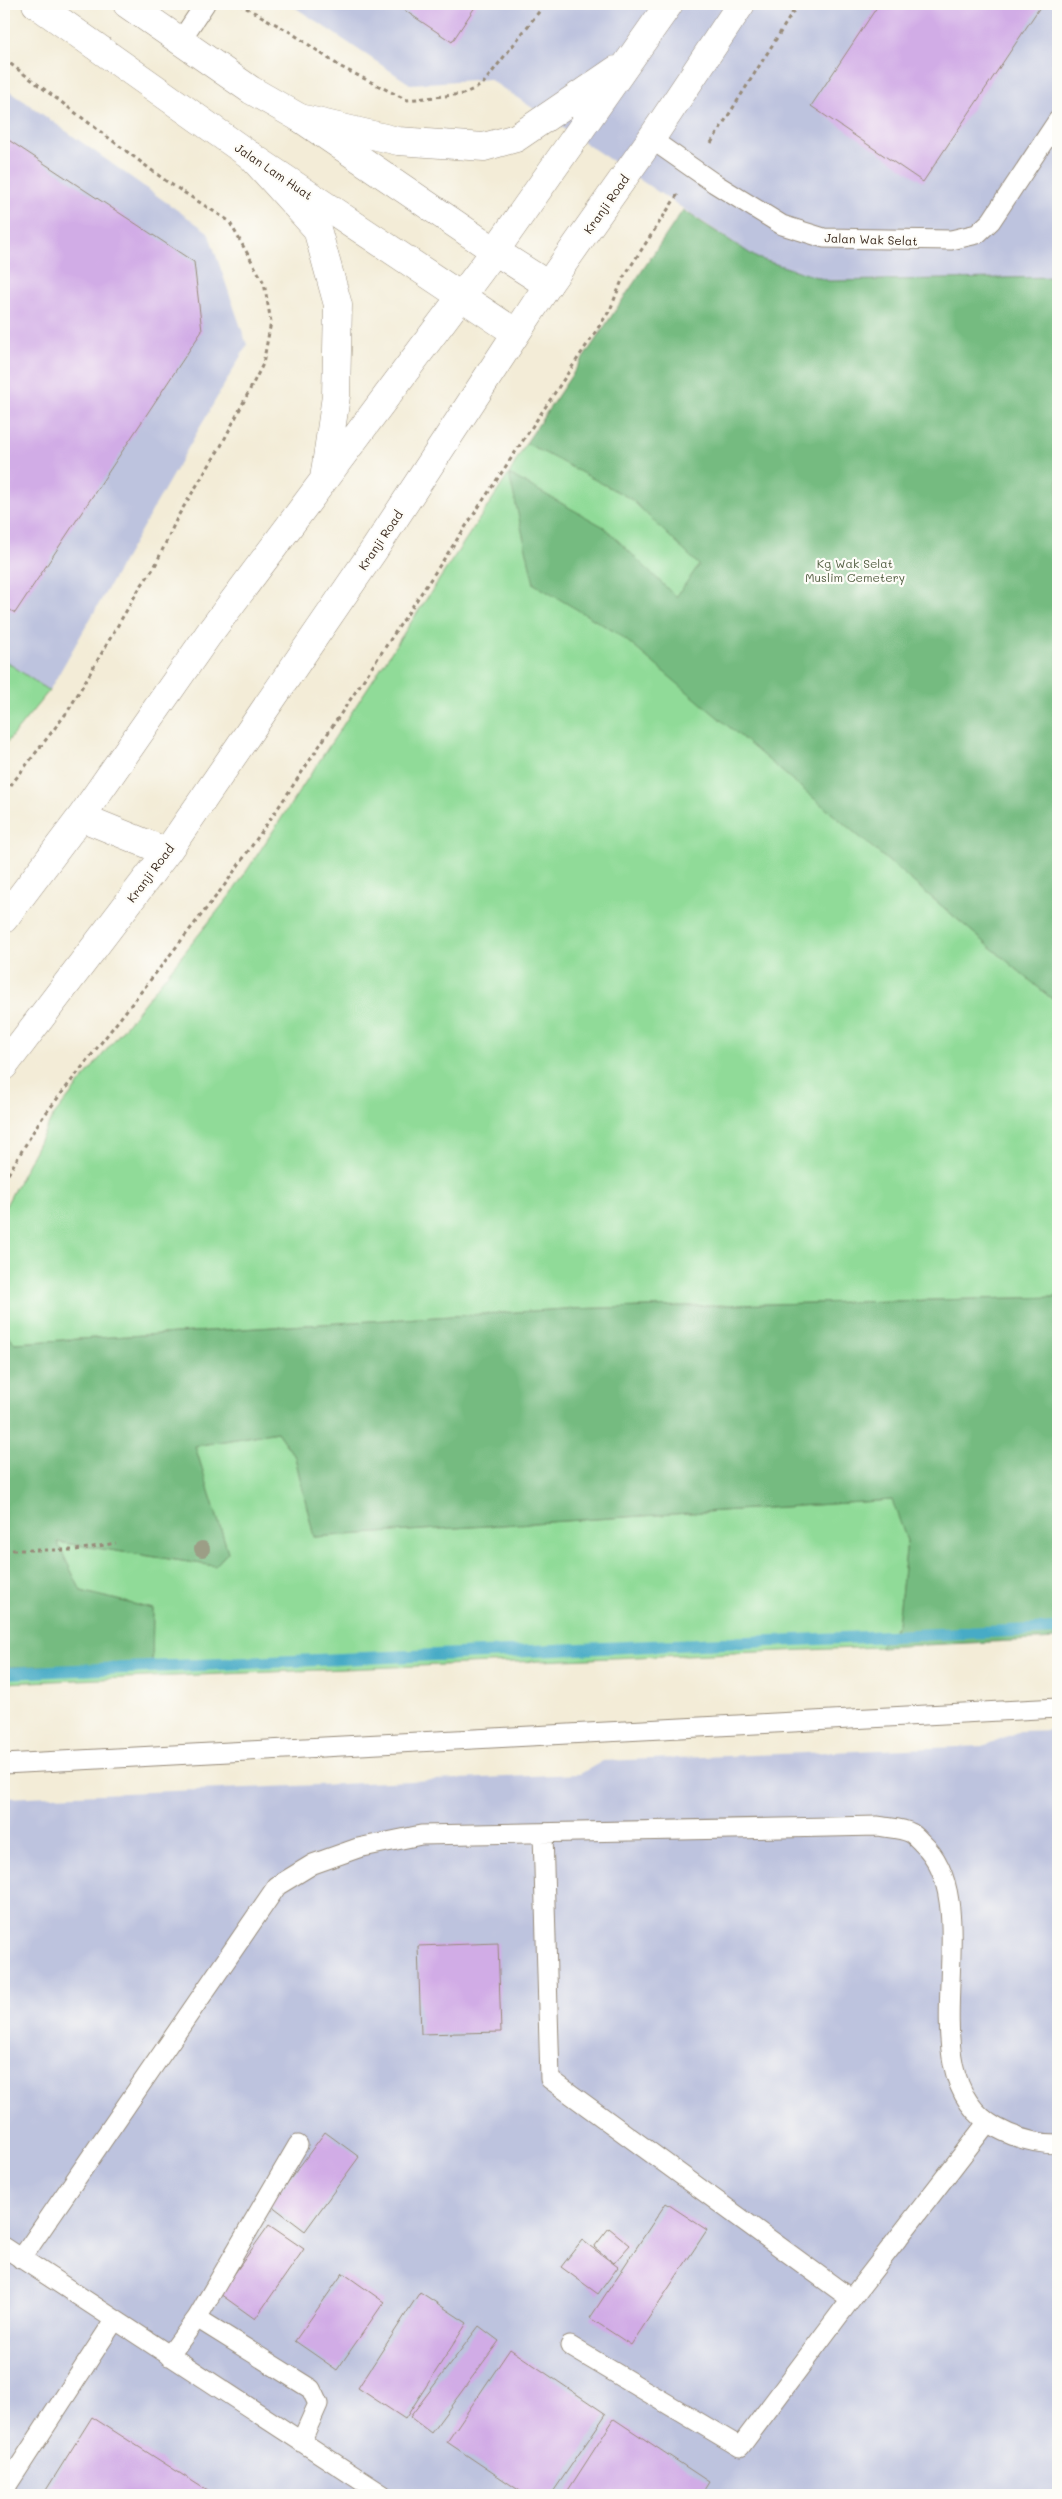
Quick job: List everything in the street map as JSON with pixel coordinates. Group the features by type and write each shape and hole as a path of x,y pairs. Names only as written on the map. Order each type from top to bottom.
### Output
{"main road":[{"name":"Jalan Lam Huat","path":"36,4 252,156 516,333"},
{"path":"127,4 251,90 300,118 548,285"},
{"path":"4,919 81,817 208,635 495,251 669,4"},
{"name":"Kranji Road","path":"4,1066 167,852 374,550 548,285 652,139 741,4"},
{"path":"300,118 398,140 484,147 516,138 628,62"},
{"path":"252,156 317,229 338,305 336,396 324,480"},
{"path":"81,817 167,852"}],"lane":[{"path":"181,40 204,4"},
{"name":"Jalan Wak Selat","path":"652,139 694,169 782,225 824,238 951,240 977,234 991,221 1058,120"},
{"path":"4,1764 1058,1708"},
{"path":"21,2259 277,1886 313,1864 331,1857 358,1848 421,1835 878,1826 911,1833 932,1852 944,1877 950,1904 951,2054 958,2084 966,2101 987,2123 1008,2134 1037,2144 1058,2144"},
{"path":"543,1833 550,2079 851,2299"},
{"path":"570,2346 740,2447 987,2123"},
{"path":"169,2356 198,2318 298,2145"},
{"path":"4,2247 114,2321 383,2495"},
{"path":"198,2318 311,2389 318,2404 301,2442"},
{"path":"4,2490 114,2321"}],"path":[{"path":"239,4 290,32 341,67 407,100 463,94 482,85 545,4"},
{"path":"4,1181 39,1122 224,886 276,811 610,310 623,278 798,4"},
{"path":"4,59 166,181 230,221 264,283 271,322 263,364 221,446 178,516 155,566 139,589 68,711 4,794"},
{"path":"4,1550 76,1550 116,1543"}],"shaded area":[{"path":"290,4 1058,4 1058,277 829,281 798,273 757,258 489,79 410,84"},
{"path":"4,87 208,232 247,345 49,691 4,660"},
{"path":"1058,1730 1058,2495 4,2495 4,1798 580,1774 603,1761 983,1746 1020,1731"}],"green space":[{"name":"Kg Wak Selat Muslim Cemetery","path":"683,210 757,258 829,281 1058,277 1058,1004 620,635 534,584 509,474 604,527 676,597 699,565 631,499 526,443"},
{"path":"629,301 800,786 1058,1004 1058,1297 566,1309 15,1343 4,1333 4,1209 52,1118 232,893 509,474 526,443 533,446"},
{"path":"4,660 49,691 4,746"},
{"path":"1058,1297 1058,1639 879,1647 898,1624 907,1541 892,1500 314,1537 295,1457 277,1432 195,1446 228,1552 215,1566 57,1542 81,1591 153,1609 152,1663 4,1667 4,1333 15,1343 566,1309"},
{"path":"277,1432 295,1457 314,1537 893,1500 907,1541 898,1624 879,1647 4,1683 4,1667 152,1663 153,1609 81,1591 57,1542 215,1566 228,1552 195,1446"}],"building":[{"path":"395,4 477,4 452,42"},
{"path":"879,4 1042,4 923,182 811,106"},
{"path":"4,137 194,262 202,331 15,613 4,606"},
{"path":"498,1943 501,2032 421,2034 418,1946"},
{"path":"325,2132 359,2157 305,2231 271,2205"},
{"path":"666,2203 707,2230 631,2345 590,2318"},
{"path":"269,2225 304,2249 255,2319 220,2294"},
{"path":"609,2228 630,2245 614,2263 594,2247"},
{"path":"582,2240 618,2267 598,2294 561,2267"},
{"path":"343,2273 384,2302 337,2370 295,2341"},
{"path":"420,2292 467,2323 405,2419 358,2388"},
{"path":"479,2326 499,2341 431,2433 410,2417"},
{"path":"510,2349 606,2414 551,2495 526,2495 447,2442"},
{"path":"92,2417 214,2495 43,2495"},
{"path":"614,2419 709,2482 701,2495 565,2495"}],"waterway":[{"path":"4,1673 1058,1629"}]}
